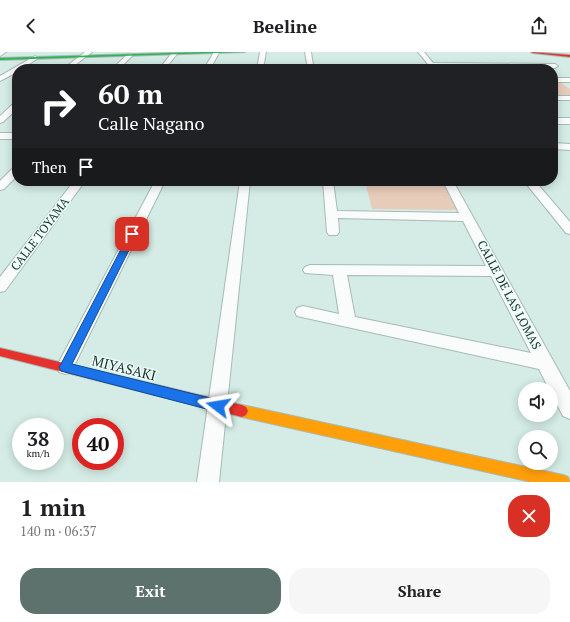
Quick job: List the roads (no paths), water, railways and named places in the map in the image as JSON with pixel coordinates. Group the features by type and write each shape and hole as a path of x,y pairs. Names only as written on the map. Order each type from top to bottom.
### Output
{"main road":[{"path":"87,54 109,52"},
{"path":"0,54 130,55 243,52"},
{"path":"533,52 570,55"},
{"path":"558,52 570,55"},
{"path":"0,58 41,54"},
{"name":"MIYASAKI","path":"0,352 218,406 563,482"}],"street":[{"path":"261,64 263,52"},
{"path":"308,52 310,64"},
{"path":"421,52 430,64"},
{"path":"210,64 216,53"},
{"path":"25,64 41,54"},
{"path":"73,64 87,54"},
{"path":"166,64 174,54"},
{"path":"120,64 130,55"},
{"path":"426,59 454,58"},
{"path":"495,58 530,64"},
{"path":"0,79 12,72"},
{"path":"558,80 570,80"},
{"path":"558,98 570,98"},
{"path":"2,117 12,110"},
{"path":"2,117 12,115"},
{"path":"558,121 570,121"},
{"path":"0,136 12,136"},
{"path":"558,146 570,147"},
{"path":"0,187 12,175"},
{"name":"CALLE TOYAMA","path":"0,287 76,186"},
{"path":"65,367 157,186"},
{"path":"208,482 244,186"},
{"path":"328,186 333,232"},
{"name":"CALLE DE LAS LOMAS","path":"451,186 570,410"},
{"path":"533,186 570,230"},
{"path":"331,214 468,217"},
{"path":"310,270 496,271"},
{"path":"339,270 348,321"},
{"path":"303,312 545,363"}]}
